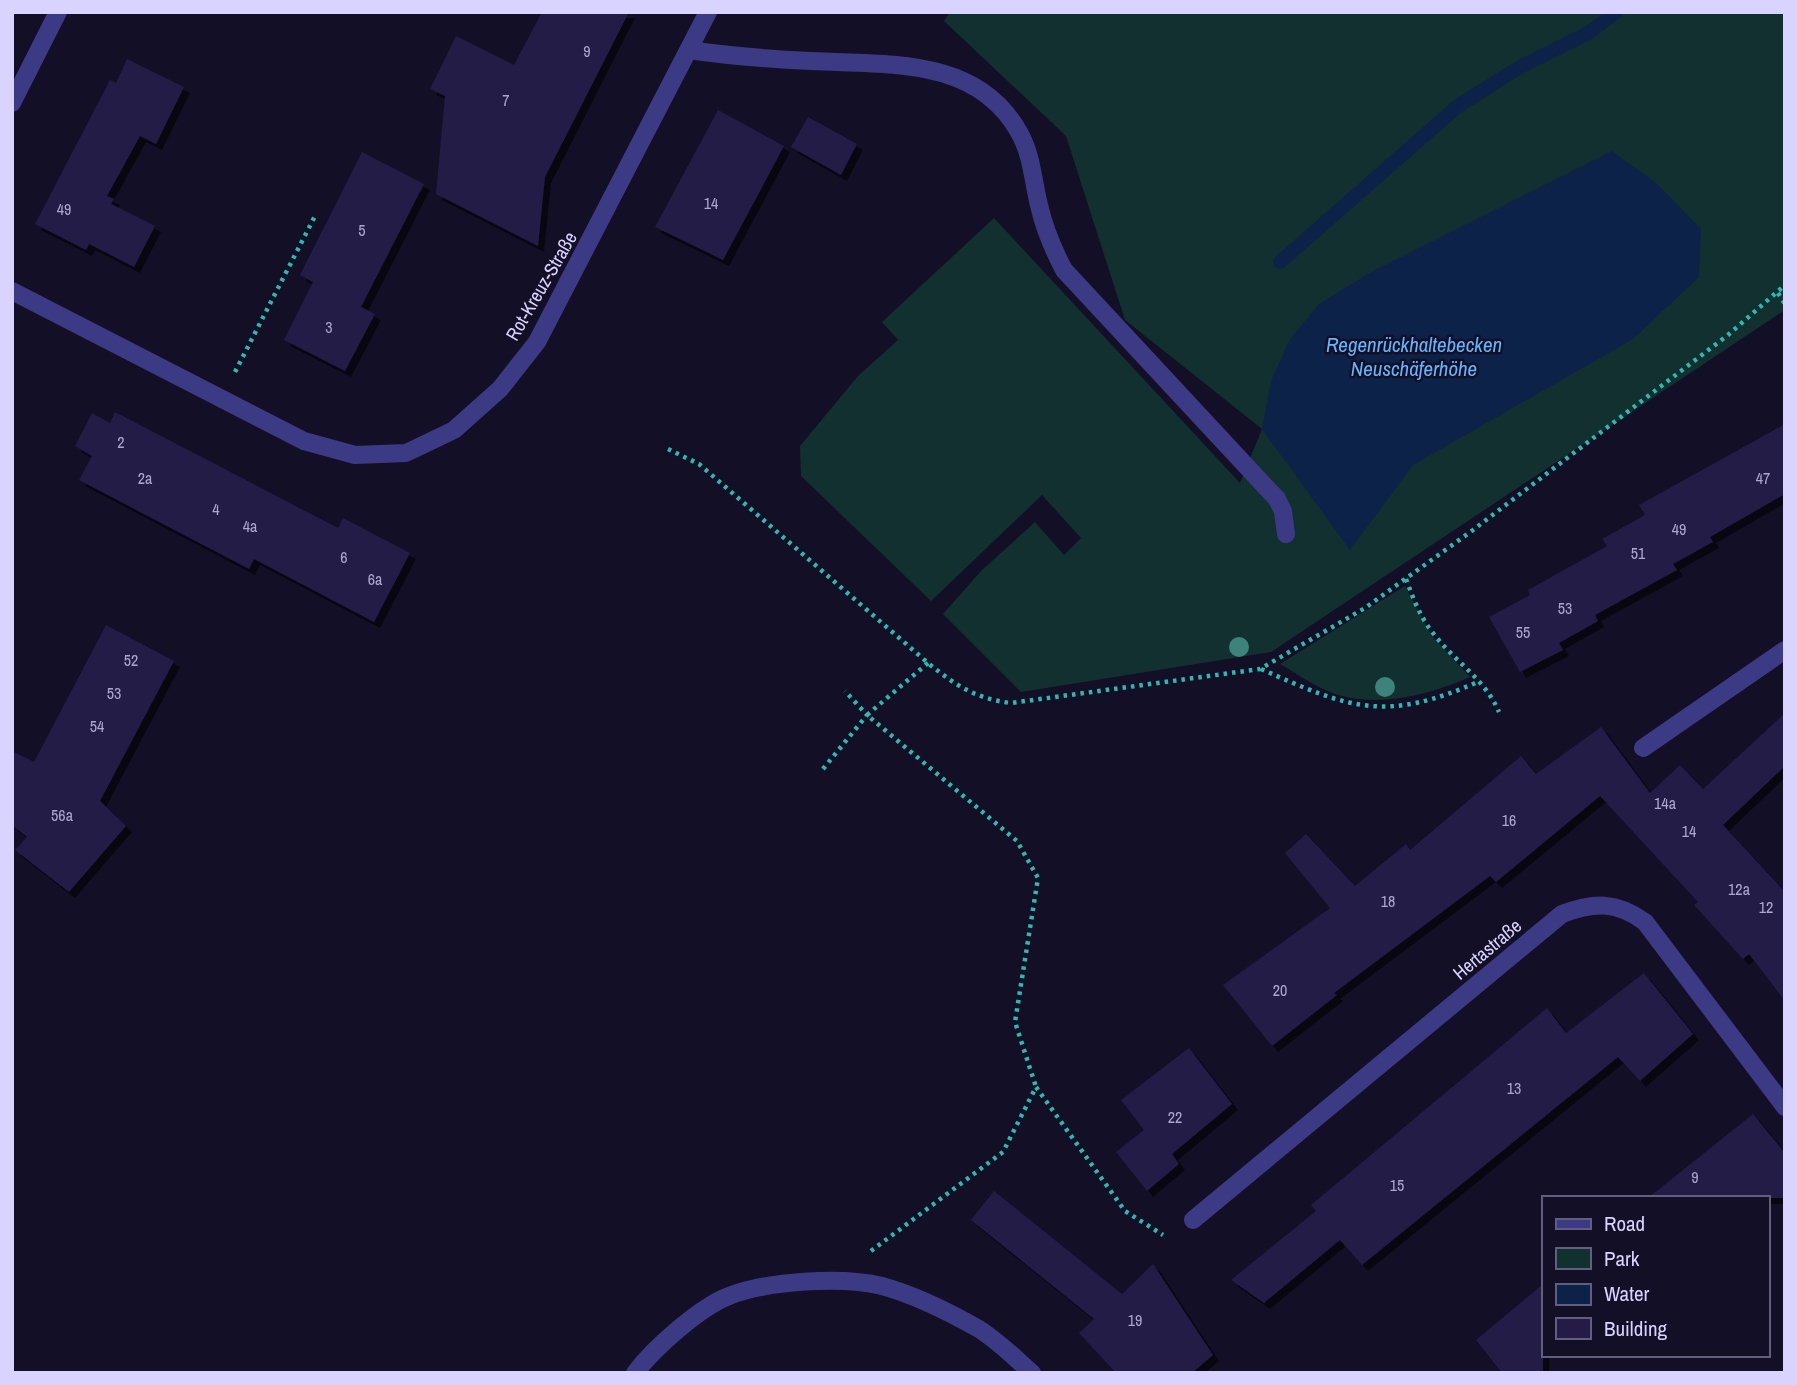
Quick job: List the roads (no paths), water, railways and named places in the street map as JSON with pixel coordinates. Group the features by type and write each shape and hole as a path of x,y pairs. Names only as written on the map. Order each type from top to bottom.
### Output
{"street":[{"path":"12,103 58,12"},
{"name":"Rot-Kreuz-Straße","path":"12,291 304,441 355,455 406,453 454,430 500,389 537,342 708,12"},
{"path":"689,50 750,58 927,68 981,89 1001,105 1021,135 1033,172 1045,229 1064,270 1277,499 1283,510 1286,534"},
{"path":"1643,748 1785,650"},
{"name":"Hertastraße","path":"1193,1220 1562,914 1595,903 1622,908 1645,922 1785,1107"},
{"path":"635,1373 677,1330 728,1296 778,1285 831,1282 880,1286 933,1306 981,1330 1032,1373"}],"water":[{"name":"Regenrückhaltebecken Neuschäferhöhe","path":"1612,151 1656,183 1701,229 1699,277 1633,339 1413,465 1350,550 1262,429 1271,381 1290,339 1319,304 1373,271"}],"waterway":[{"path":"1280,262 1458,106 1520,67 1590,32 1616,12"}]}
